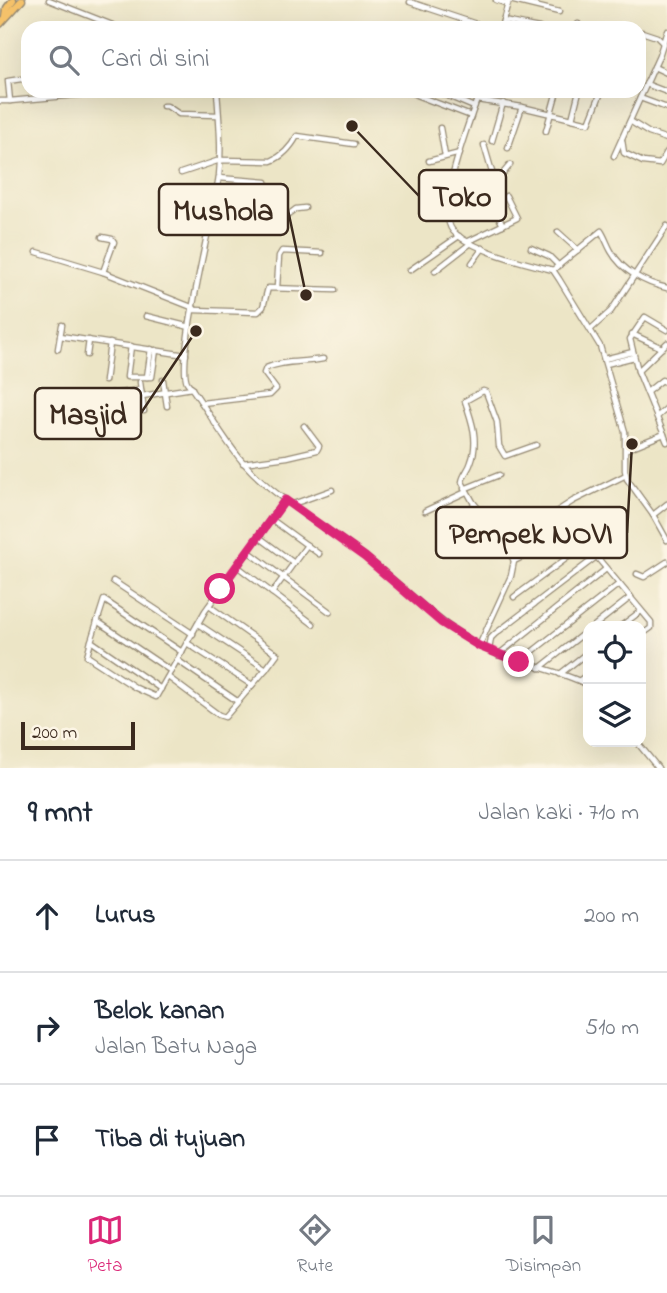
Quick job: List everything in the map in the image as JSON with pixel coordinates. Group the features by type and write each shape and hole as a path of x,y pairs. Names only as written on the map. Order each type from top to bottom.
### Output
{"highway":[{"path":"0,24 13,0"},
{"path":"8,12 22,0"}],"street":[{"path":"49,0 102,21"},
{"path":"496,0 559,12"},
{"path":"503,21 509,1"},
{"path":"410,2 467,21"},
{"path":"667,31 646,85 667,92"},
{"path":"646,33 657,37 663,43"},
{"path":"654,67 667,73"},
{"path":"10,101 8,81 21,79"},
{"path":"0,101 31,98"},
{"path":"217,98 219,178 190,327 184,374 192,388 243,463 285,500 365,557 442,623 479,646 586,684"},
{"path":"424,98 471,116"},
{"path":"453,98 474,107"},
{"path":"546,131 555,98"},
{"path":"572,118 577,98"},
{"path":"599,98 591,122 477,100 447,198 448,223 459,236 483,248 553,270 591,329 605,362 625,432 626,475 667,540"},
{"path":"614,156 640,98 667,108"},
{"path":"492,141 503,103"},
{"path":"163,106 179,114 218,115"},
{"path":"508,148 522,107"},
{"path":"630,121 649,133 667,139"},
{"path":"440,128 445,156"},
{"path":"181,173 220,160 271,162 292,147 297,136 354,144"},
{"path":"622,140 624,153 643,162 660,164 667,152"},
{"path":"484,145 494,179"},
{"path":"429,161 460,153"},
{"path":"447,198 503,175 510,165"},
{"path":"219,178 266,182"},
{"path":"435,271 470,242 518,217 506,196"},
{"path":"493,206 503,225"},
{"path":"214,207 283,219 296,209 305,208"},
{"path":"591,329 611,311 667,226"},
{"path":"553,270 601,230 614,256 636,276 667,288"},
{"path":"558,232 578,250"},
{"path":"410,270 459,236"},
{"path":"102,237 114,242 103,272"},
{"path":"472,263 483,248"},
{"path":"531,248 549,256 559,266"},
{"path":"37,251 103,272 194,309 258,312 263,307 267,289 277,287 335,290"},
{"path":"277,287 279,256 282,251 322,253"},
{"path":"146,316 190,327"},
{"path":"667,330 645,317 630,340 647,392 664,425 667,442"},
{"path":"58,349 62,325"},
{"path":"632,334 662,348"},
{"path":"60,336 186,355"},
{"path":"87,355 89,340"},
{"path":"104,381 110,343"},
{"path":"639,371 667,343"},
{"path":"131,346 126,377 152,376 154,350"},
{"path":"605,362 633,354"},
{"path":"202,403 270,396 275,389 264,373 266,368 289,361 297,364 323,359"},
{"path":"163,380 167,406"},
{"path":"647,392 662,380 667,383"},
{"path":"140,382 141,393 144,409 114,411 69,420 59,401 112,393 141,393 165,393 192,388"},
{"path":"479,646 511,576 514,561 505,543 465,490 462,480 472,461 474,430 465,402 484,391 487,393 497,422 499,446 505,458 536,445"},
{"path":"112,393 114,411"},
{"path":"658,416 667,408"},
{"path":"243,463 317,450 319,446 314,437 303,426"},
{"path":"627,449 664,434"},
{"path":"425,512 499,475"},
{"path":"522,534 573,501 626,475"},
{"path":"292,505 332,490"},
{"path":"182,652 104,600 86,656 150,696 156,697 209,606 285,500"},
{"path":"653,515 667,504"},
{"path":"271,519 319,554"},
{"path":"514,561 585,526"},
{"path":"259,537 294,563"},
{"path":"514,597 583,544 588,545 652,625 646,630"},
{"path":"272,593 307,545"},
{"path":"248,551 330,612"},
{"path":"489,650 491,638 495,634 596,556"},
{"path":"637,574 643,578 667,562"},
{"path":"237,566 313,624"},
{"path":"498,654 606,569"},
{"path":"113,581 192,634"},
{"path":"519,662 619,584"},
{"path":"600,621 631,597"},
{"path":"168,677 225,717 277,654 209,606"},
{"path":"628,621 642,611"},
{"path":"97,621 171,671"},
{"path":"198,624 266,669"},
{"path":"540,668 583,634"},
{"path":"91,640 161,689"},
{"path":"187,643 252,685"},
{"path":"560,674 583,656"},
{"path":"177,660 237,701"},
{"path":"641,747 658,768"}],"place":[{"name":"Toko","path":"352,126"},
{"name":"Mushola","path":"306,295"},
{"name":"Masjid","path":"196,331"},
{"name":"Pempek NOVI","path":"632,444"}],"route":[{"path":"220,589 285,500 395,580 442,623 479,646 519,662"}]}
